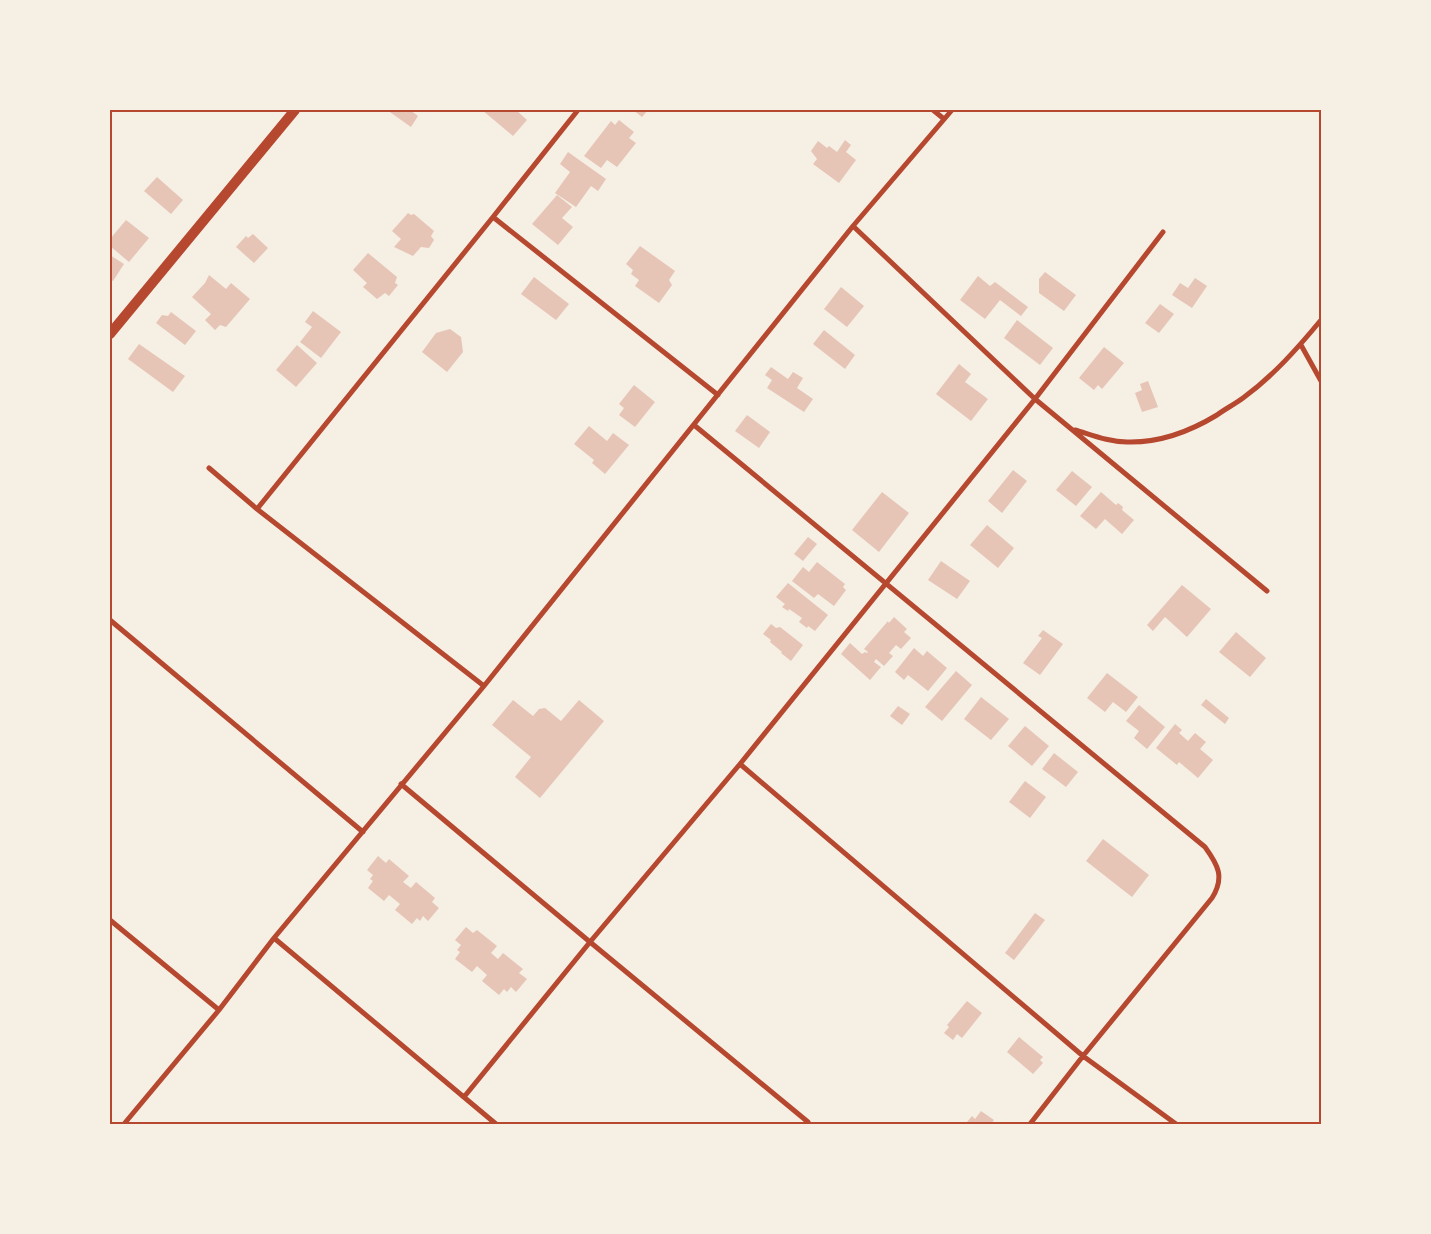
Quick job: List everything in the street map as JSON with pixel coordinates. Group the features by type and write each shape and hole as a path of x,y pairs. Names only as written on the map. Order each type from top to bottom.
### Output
{"main road":[{"path":"110,334 295,110"}],"street":[{"path":"258,509 578,110"},
{"path":"933,110 944,119"},
{"path":"124,1124 219,1010 274,938 484,686 853,226 952,110"},
{"path":"493,217 718,395"},
{"path":"853,226 1035,399 1267,591"},
{"path":"464,1097 590,942 740,764 1035,399 1163,232"},
{"path":"1072,429 1102,438 1126,442 1150,441 1175,436 1201,424 1241,400 1271,376 1301,345 1321,320"},
{"path":"1301,345 1321,380"},
{"path":"694,425 1205,847 1214,859 1219,870 1220,880 1212,898 1030,1124"},
{"path":"209,468 258,509 484,686"},
{"path":"110,620 362,832"},
{"path":"740,764 1083,1056 1176,1124"},
{"path":"401,784 807,1123"},
{"path":"110,920 219,1010"},
{"path":"274,938 496,1124"}],"building":[{"path":"387,110 410,110 418,116 411,127"},
{"path":"482,110 516,110 527,120 513,136"},
{"path":"633,110 648,110 642,117"},
{"path":"619,120 634,132 629,138 636,143 617,167 607,160 601,168 584,156 611,121 615,125"},
{"path":"845,140 851,145 846,152 856,160 839,183 813,164 817,159 811,151 818,141 827,148 829,146 837,152"},
{"path":"568,152 606,179 598,191 591,186 576,207 555,193 570,172 560,164"},
{"path":"157,177 183,200 171,214 144,191"},
{"path":"557,195 572,207 562,218 573,227 558,245 532,224"},
{"path":"408,213 414,214 434,231 431,236 434,240 429,248 421,247 413,256 394,247 401,239 392,231"},
{"path":"126,220 149,238 129,262 110,246 110,239"},
{"path":"253,234 268,248 254,263 236,247 246,236 248,238"},
{"path":"640,246 675,271 669,280 672,285 659,303 635,286 639,280 631,274 633,270 626,264"},
{"path":"368,253 397,277 395,283 398,285 389,296 385,293 377,299 363,287 367,283 353,270"},
{"path":"110,255 124,264 113,281 110,279"},
{"path":"1045,272 1076,295 1064,311 1039,293 1039,279"},
{"path":"209,275 226,289 231,283 250,299 226,327 220,325 215,330 205,320 211,314 192,297 205,283"},
{"path":"978,276 990,286 995,282 1028,307 1021,316 1000,300 985,319 960,300"},
{"path":"534,277 569,304 556,320 521,294"},
{"path":"1195,278 1207,286 1192,308 1172,295 1180,283 1188,288"},
{"path":"841,287 864,306 847,327 824,309"},
{"path":"1160,304 1174,314 1159,333 1145,323"},
{"path":"313,311 341,332 321,358 300,342 312,327 305,322"},
{"path":"171,312 196,331 185,345 156,323 162,315 168,316"},
{"path":"1017,320 1053,348 1040,365 1004,338"},
{"path":"450,329 461,337 463,352 447,372 422,352 436,333"},
{"path":"824,330 855,355 845,369 813,344"},
{"path":"139,344 185,376 173,392 128,359"},
{"path":"297,345 317,363 296,387 276,370"},
{"path":"1104,347 1124,363 1102,389 1098,385 1094,390 1079,378"},
{"path":"959,364 971,374 965,382 988,399 971,421 936,394"},
{"path":"771,367 788,379 793,372 803,378 797,388 813,399 804,412 767,388 772,380 765,375"},
{"path":"1148,381 1158,407 1142,412 1135,393 1142,390 1140,384"},
{"path":"634,385 655,402 635,427 619,415 624,408 619,404"},
{"path":"747,415 770,432 759,448 735,431"},
{"path":"589,426 607,441 613,433 629,445 605,474 592,463 594,460 574,444"},
{"path":"1013,470 1027,481 1002,513 988,501"},
{"path":"1072,471 1092,487 1076,506 1056,490"},
{"path":"882,492 909,513 879,552 852,530"},
{"path":"1101,492 1116,505 1118,503 1123,507 1122,510 1134,520 1122,534 1105,519 1096,529 1080,516"},
{"path":"987,525 1014,548 998,568 970,545"},
{"path":"808,537 817,544 803,561 794,554"},
{"path":"941,561 970,581 957,599 928,580"},
{"path":"817,562 845,584 843,587 846,590 834,606 818,594 814,598 792,581 803,567 809,572"},
{"path":"788,583 828,615 815,631 799,622 802,618 789,609 788,611 782,607 785,604 776,597"},
{"path":"1182,585 1211,609 1187,637 1165,617 1153,631 1147,625"},
{"path":"894,617 907,629 904,632 911,638 901,649 896,645 889,653 893,656 884,666 876,659 874,662 881,667 870,680 841,654 850,643 862,654 867,653 864,649 888,621 889,623"},
{"path":"771,624 776,628 780,627 803,645 791,661 763,634"},
{"path":"1043,630 1063,644 1040,675 1023,663 1042,638 1038,636"},
{"path":"1236,632 1266,658 1250,677 1219,652"},
{"path":"914,648 923,656 927,651 947,668 928,691 908,675 904,680 895,672"},
{"path":"956,671 972,685 942,721 925,707"},
{"path":"1107,673 1138,697 1126,712 1113,702 1105,712 1087,698"},
{"path":"981,697 1009,719 991,740 964,719"},
{"path":"1206,699 1229,718 1225,724 1201,705"},
{"path":"513,700 533,716 539,709 545,708 561,721 579,700 604,721 540,798 515,777 531,757 492,725"},
{"path":"1139,705 1165,727 1147,749 1134,738 1139,731 1126,721"},
{"path":"898,706 910,714 902,725 890,716"},
{"path":"1175,724 1182,730 1179,733 1188,741 1195,733 1206,742 1200,749 1213,760 1198,778 1179,762 1177,765 1156,748"},
{"path":"1025,726 1049,746 1032,766 1008,746"},
{"path":"1054,753 1078,772 1066,787 1042,769"},
{"path":"1025,781 1046,797 1030,818 1009,802"},
{"path":"1103,839 1149,875 1132,897 1086,861"},
{"path":"378,856 386,863 389,859 409,876 403,882 411,888 416,882 435,898 432,902 439,908 428,921 423,916 420,921 417,918 412,924 395,910 400,904 389,895 384,901 368,888 373,881 370,879 373,875 367,870"},
{"path":"1035,913 1045,920 1014,960 1005,953"},
{"path":"466,927 473,933 477,930 497,946 491,953 498,959 503,953 523,969 519,973 527,979 516,992 511,987 507,992 504,989 499,995 482,981 487,975 477,966 472,972 455,959 460,952 457,950 461,945 455,940"},
{"path":"967,1001 982,1013 962,1038 957,1034 953,1040 944,1033 949,1027 947,1025"},
{"path":"1019,1037 1043,1057 1040,1060 1043,1063 1033,1074 1007,1052"},
{"path":"981,1111 994,1120 991,1124 970,1124 967,1122 972,1116 975,1119"}]}
